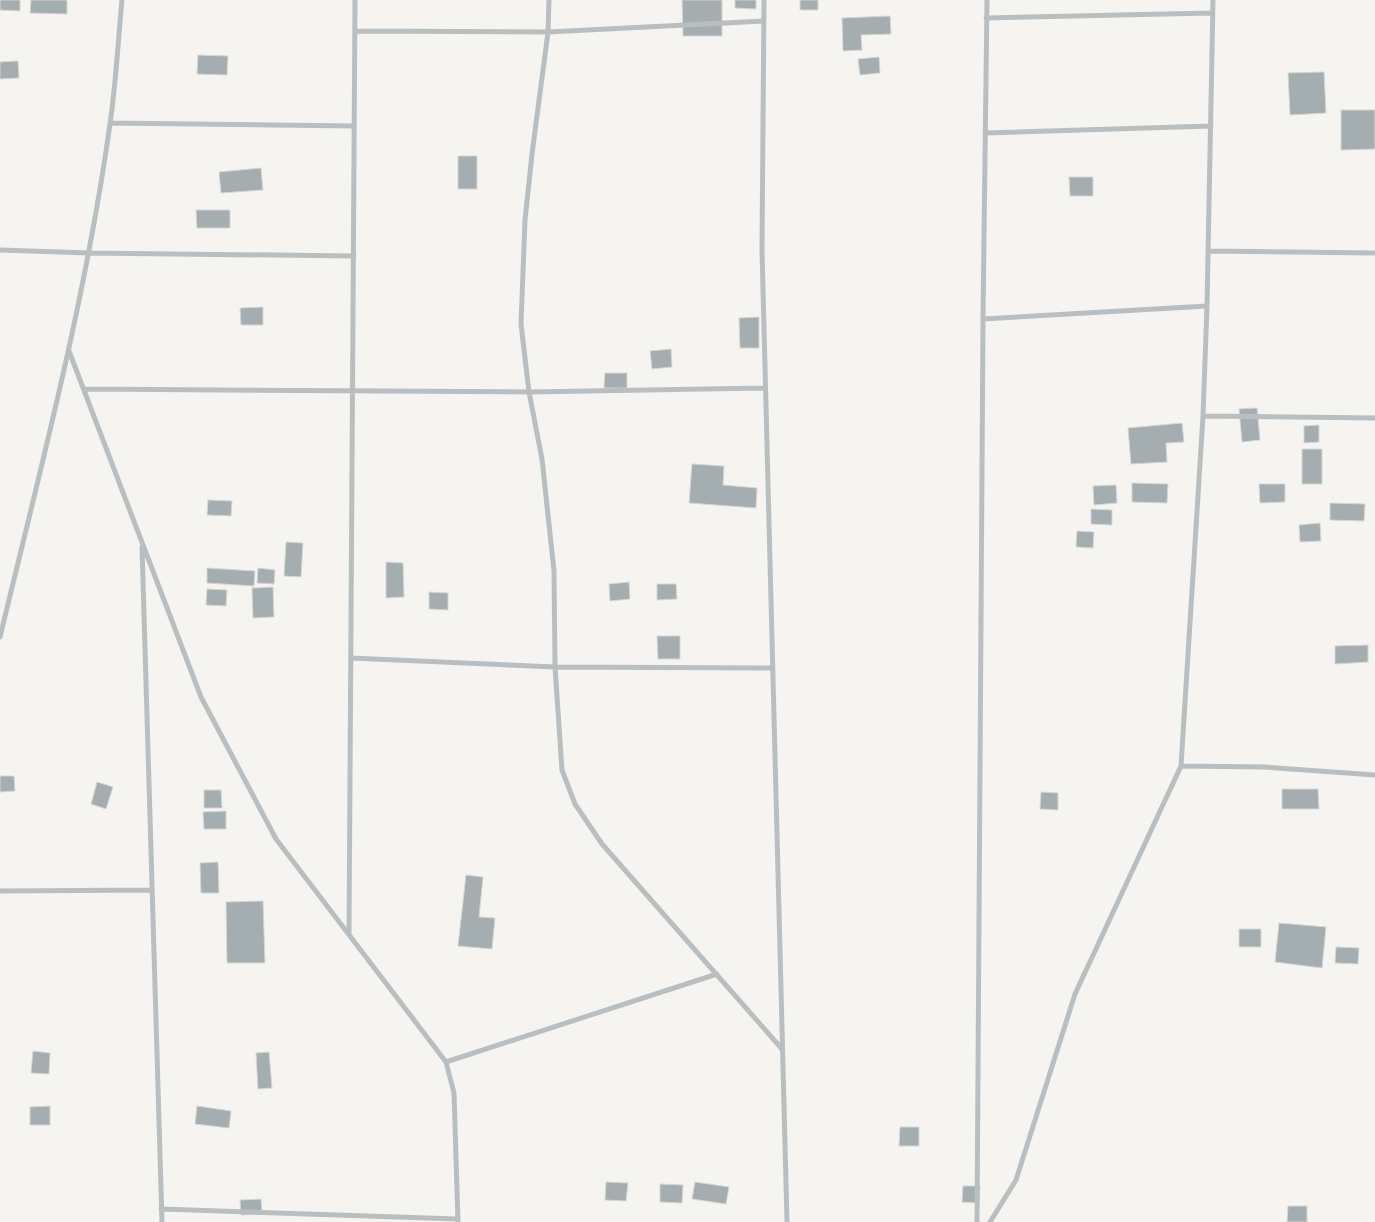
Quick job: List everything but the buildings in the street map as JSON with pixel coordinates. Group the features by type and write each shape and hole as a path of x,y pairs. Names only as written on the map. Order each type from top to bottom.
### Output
{"street":[{"path":"0,637 69,350 88,253 110,123 122,0"},
{"path":"349,935 355,0"},
{"path":"549,0 548,32 525,220 521,324 529,392 542,459 554,571 554,667 562,770 575,804 602,844 782,1049"},
{"path":"764,0 762,250 787,1222"},
{"path":"977,1222 987,0"},
{"path":"990,1222 1016,1180 1075,994 1181,766 1203,416 1213,0"},
{"path":"986,18 1212,13"},
{"path":"355,31 548,32 764,22"},
{"path":"110,123 354,126"},
{"path":"985,133 1211,126"},
{"path":"0,250 88,253 354,256"},
{"path":"1208,251 1375,253"},
{"path":"983,319 1207,306"},
{"path":"69,350 201,697 276,839 446,1062 454,1093 458,1220 161,1209"},
{"path":"84,389 529,392 765,388"},
{"path":"1203,416 1375,418"},
{"path":"142,542 162,1222"},
{"path":"351,658 554,667 772,668"},
{"path":"1181,766 1264,767 1375,775"},
{"path":"0,891 152,890"},
{"path":"446,1062 717,974"}]}
